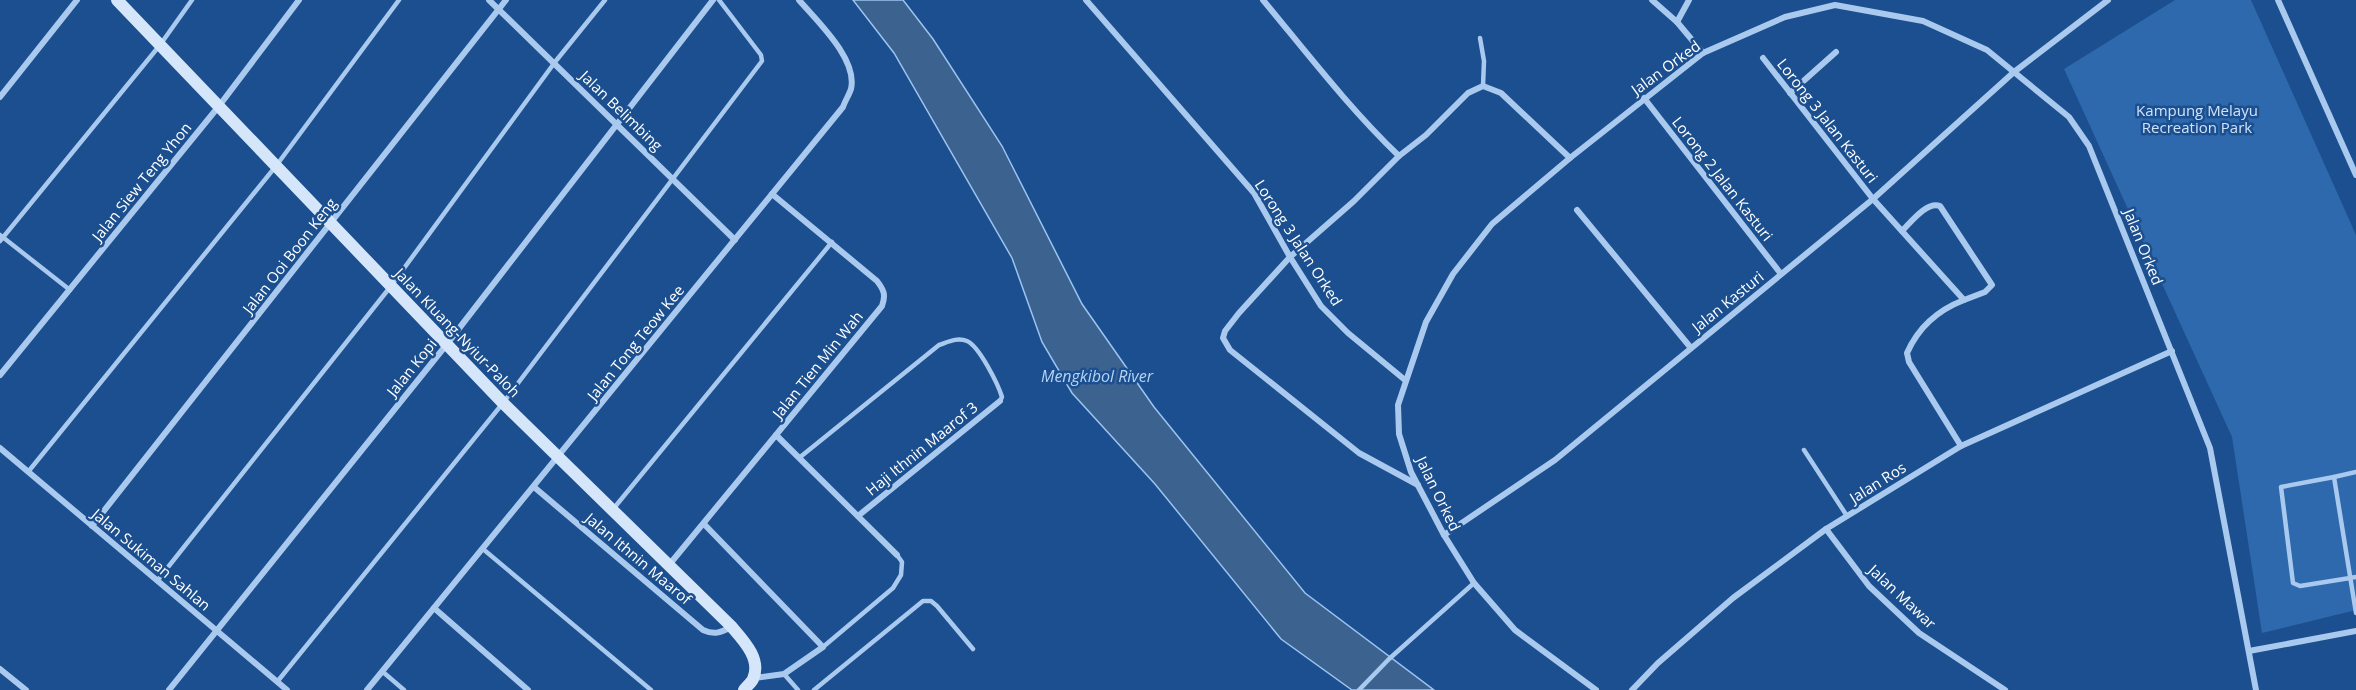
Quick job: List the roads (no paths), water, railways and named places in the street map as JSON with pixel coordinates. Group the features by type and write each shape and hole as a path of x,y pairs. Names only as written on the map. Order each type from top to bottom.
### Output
{"street":[{"path":"0,97 77,0"},
{"name":"Jalan Kluang-Nyiur-Paloh","path":"117,0 503,403 731,626 750,650 755,662 754,678"},
{"name":"Jalan Siew Teng Yhon","path":"0,375 219,106 299,0"},
{"name":"Jalan Belimbing","path":"489,0 735,240"},
{"name":"Jalan Ooi Boon Keng","path":"92,526 506,0"},
{"name":"Jalan Kopi","path":"169,690 447,344 616,122 713,0"},
{"name":"Jalan Tong Teow Kee","path":"368,690 843,107 851,87 844,56 799,0"},
{"name":"Lorong 3 Jalan Orked","path":"1086,0 1254,193 1321,306 1348,333 1406,380"},
{"path":"1263,0 1297,43 1399,156"},
{"path":"1652,0 1677,22 1703,53"},
{"path":"1677,22 1689,0"},
{"name":"Jalan Kasturi","path":"1444,535 1555,460 1873,199 2014,72 2108,0"},
{"path":"2278,0 2356,175"},
{"name":"Jalan Orked","path":"1596,690 1515,630 1474,583 1444,535 1411,472 1399,434 1398,405 1426,322 1454,274 1492,224 1644,98 1703,53 1785,17 1836,3 1923,21 1987,50 2069,117 2089,146 2210,448 2256,690"},
{"path":"1790,93 1836,52"},
{"name":"Lorong 3 Jalan Kasturi","path":"1763,58 1873,199 1964,300"},
{"path":"1418,485 1359,453 1230,350 1223,339 1225,331 1290,257 1354,201 1399,156 1426,135 1468,93 1483,86 1501,93 1570,158"},
{"name":"Lorong 2 Jalan Kasturi","path":"1644,98 1781,274"},
{"name":"Jalan Tien Min Wah","path":"668,565 882,306 885,298 884,290 877,281 772,194"},
{"path":"1902,231 1929,206 1935,204 1940,206 1992,285 1985,292 1935,314 1911,344 1907,353 1909,362 1960,446"},
{"path":"1577,210 1691,348"},
{"name":"Jalan Ros","path":"1632,690 1658,663 1733,598 1826,529 1960,446 2172,351"},
{"name":"Haji Ithnin Maarof 3","path":"858,516 1000,401"},
{"path":"777,435 897,555"},
{"name":"Jalan Sukiman Sahlan","path":"0,448 286,690"},
{"name":"Jalan Ithnin Maarof","path":"534,487 702,630 711,634 721,633 731,626"},
{"path":"704,524 823,647 784,674 754,678 744,690"},
{"name":"Jalan Mawar","path":"1826,529 1869,586 1919,633 2005,690"},
{"path":"434,608 528,690"},
{"path":"2249,651 2356,631"},
{"path":"0,669 26,690"}],"lane":[{"path":"70,290 1,238 160,45 192,0"},
{"path":"28,472 276,166 399,0"},
{"path":"157,581 391,286 555,62 605,0"},
{"path":"277,682 503,403 762,61 761,55 719,0"},
{"path":"1480,38 1484,61 1483,86"},
{"path":"612,510 832,242"},
{"path":"800,458 939,345 955,339 967,341 974,346 999,386 1002,397 1000,401"},
{"path":"1804,450 1847,516"},
{"path":"2356,472 2281,487 2293,583 2300,586 2356,577"},
{"path":"2334,477 2356,613"},
{"path":"483,549 651,690"},
{"path":"823,647 893,588 901,575 902,562 897,555"},
{"path":"1359,690 1389,659 1474,583"},
{"path":"814,690 923,601 931,601 937,606 972,649"},
{"path":"383,672 404,690"},
{"path":"784,674 798,690"}],"water":[{"name":"Mengkibol River","path":"853,0 903,0 933,39 1002,146 1082,304 1154,407 1305,593 1434,690 1352,690 1281,639 1155,484 1072,393 1042,342 1012,258 894,53"}],"park label":[{"name":"Kampung Melayu Recreation Park","path":"2197,120"}]}
